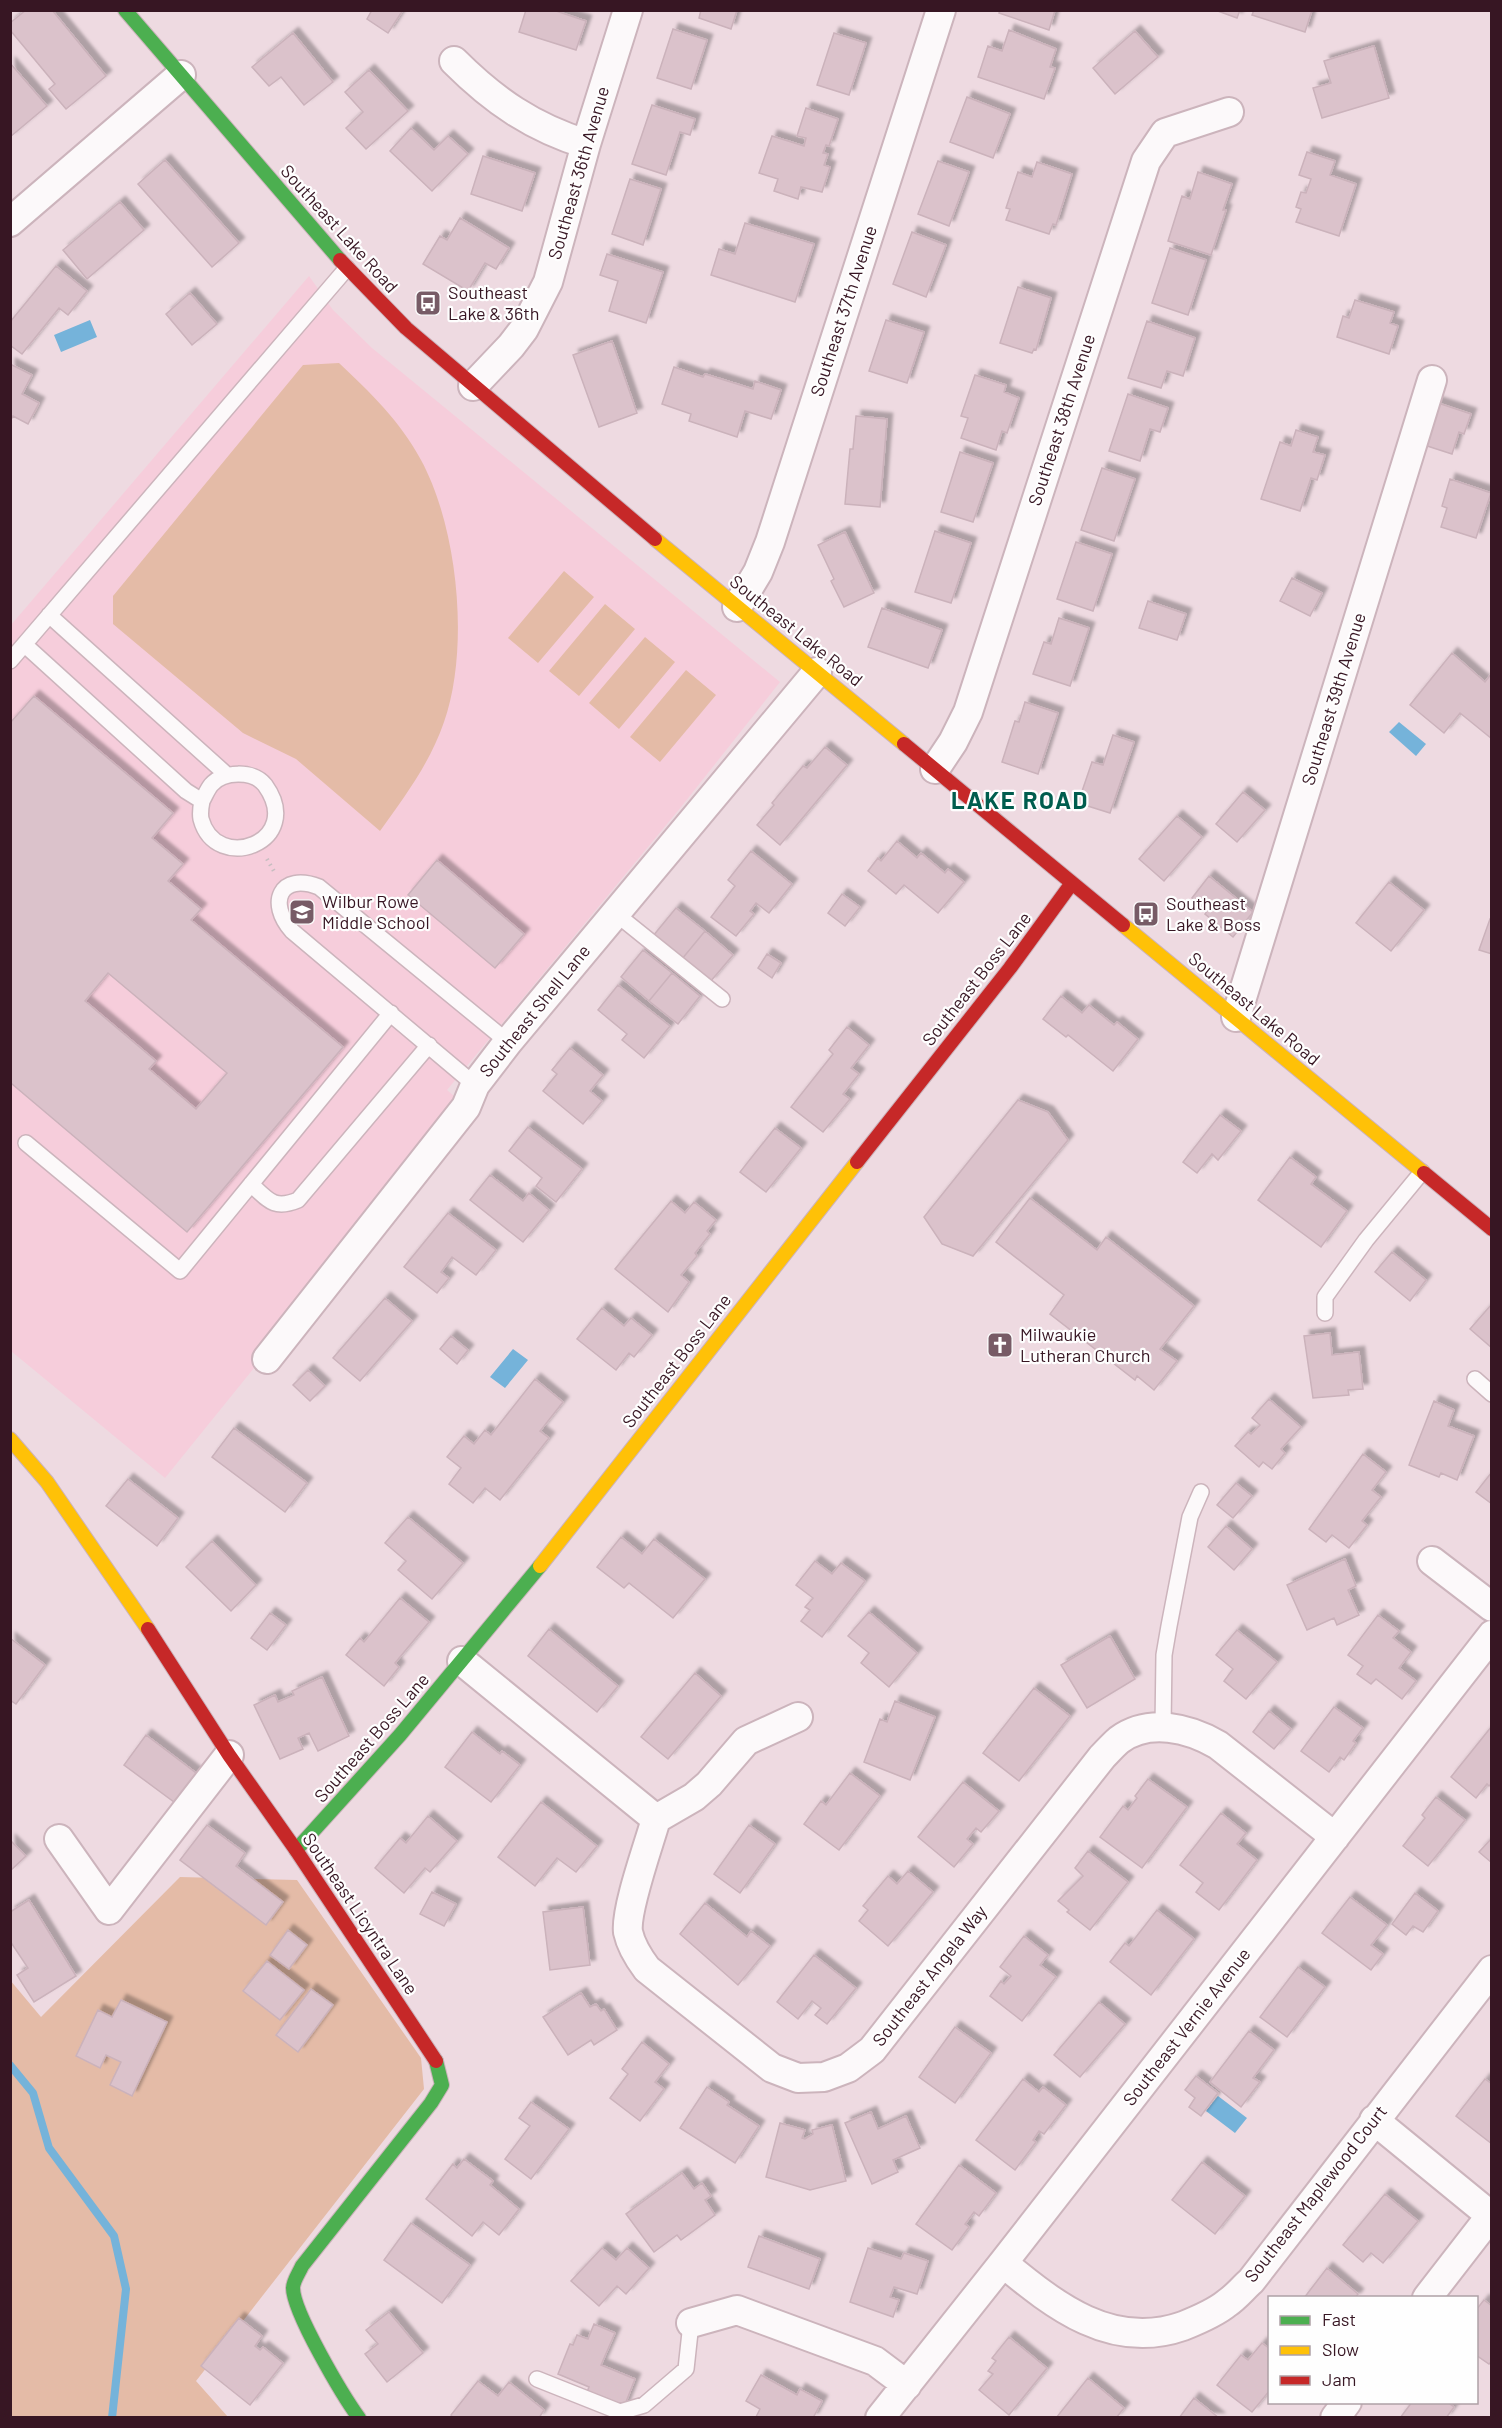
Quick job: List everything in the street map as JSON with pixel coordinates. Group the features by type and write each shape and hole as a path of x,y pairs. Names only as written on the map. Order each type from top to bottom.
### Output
{"street":[{"name":"Southeast Lake Road","path":"125,10 347,267 406,328 737,607 1491,1229"},
{"name":"Southeast 36th Avenue","path":"473,386 511,346 537,308 548,282 586,144 627,10"},
{"name":"Southeast 37th Avenue","path":"737,607 758,572 770,542 941,10"},
{"path":"454,60 479,86 520,116 554,134 586,144"},
{"path":"10,222 182,75"},
{"name":"Southeast 38th Avenue","path":"935,769 953,742 968,712 1146,160 1165,133 1229,112"},
{"name":"Southeast 39th Avenue","path":"1236,1017 1432,380"},
{"name":"Southeast Shell Lane","path":"267,1359 466,1107 475,1085 508,1042 817,672"},
{"name":"Southeast Boss Lane","path":"296,1850 352,1792 462,1661 599,1491 981,1004 1072,883"},
{"name":"Southeast Licyntra Lane","path":"10,1439 47,1482 152,1635 437,2062 442,2085 431,2103 302,2266 293,2285 295,2303 345,2399 359,2418"},
{"path":"1432,1561 1491,1607"},
{"name":"Southeast Vernie Avenue","path":"880,2418 1491,1635"},
{"path":"462,1661 656,1819 694,1797 709,1784 746,1741 798,1717"},
{"name":"Southeast Angela Way","path":"656,1819 630,1909 628,1930 634,1951 647,1969 772,2068 798,2078 824,2078 848,2068 872,2050 1102,1757 1119,1740 1140,1730 1163,1727 1202,1736 1218,1745 1335,1837"},
{"path":"59,1839 109,1910 230,1755"},
{"name":"Southeast Maplewood Court","path":"1003,2263 1064,2310 1094,2325 1127,2333 1165,2332 1197,2321 1226,2304 1251,2281 1491,1970"},
{"path":"1374,2120 1491,2214 1429,2296"},
{"path":"692,2323 737,2310 875,2361 907,2385"},
{"path":"1335,2418 1346,2404"}],"lane":[{"path":"10,661 347,267"},
{"path":"49,615 227,775"},
{"path":"25,645 186,791 202,801"},
{"path":"245,774 263,782 275,801 275,819 267,836 250,848 228,848 211,838 201,819 202,801 212,784 227,775 245,774"},
{"path":"475,1085 284,922 279,911 279,899 284,888 293,882 304,882 319,887 508,1042"},
{"path":"615,913 722,999"},
{"path":"26,1143 180,1271 391,1013"},
{"path":"252,1184 270,1202 287,1205 298,1200 429,1045"},
{"path":"1325,1313 1325,1297 1366,1240 1422,1172"},
{"path":"1475,1379 1491,1394"},
{"path":"1163,1727 1164,1656 1190,1517 1201,1492"},
{"path":"537,2379 620,2412 644,2405 686,2369 692,2323"}],"path":[{"path":"257,842 284,888"}],"shaded area":[{"name":"Wilbur Rowe Middle School","path":"309,276 333,310 372,348 780,682 681,807 447,1090 462,1103 331,1273 165,1478 11,1351 11,625"},
{"path":"339,363 394,420 421,460 434,488 444,519 456,589 457,659 444,722 424,765 380,831 296,759 243,733 113,624 113,596 303,365"},
{"path":"564,571 594,597 538,663 508,638"},
{"path":"605,604 635,629 579,696 549,671"},
{"path":"645,637 675,662 619,729 589,703"},
{"path":"686,670 716,695 660,762 630,737"},
{"path":"180,1877 297,1880 421,2058 424,2089 196,2381 228,2417 11,2417 10,1980 41,2017"}],"water":[{"path":"90,320 97,337 61,352 54,335"},
{"path":"1399,722 1426,744 1416,756 1389,732"},
{"path":"513,1349 528,1360 505,1388 490,1377"},
{"path":"1218,2096 1247,2118 1235,2133 1206,2111"}],"building":[{"path":"26,10 52,10 106,76 66,109 49,89 55,84 10,30 10,23"},
{"path":"372,10 403,10 388,33 367,19"},
{"path":"526,10 553,10 586,21 576,50 519,32"},
{"path":"701,10 737,10 731,29 699,18"},
{"path":"1000,10 1055,10 1049,30 999,13"},
{"path":"1215,10 1240,10 1237,18"},
{"path":"1254,10 1312,10 1305,32 1252,15"},
{"path":"673,29 707,40 691,89 657,78"},
{"path":"1009,30 1056,49 1050,67 1055,68 1044,99 978,77 988,46 1002,51"},
{"path":"1135,31 1158,57 1115,94 1093,68"},
{"path":"293,33 333,82 304,105 281,77 269,86 252,67"},
{"path":"834,33 866,43 849,95 817,85"},
{"path":"1374,46 1389,98 1322,118 1313,88 1331,83 1324,61"},
{"path":"10,63 47,106 10,137"},
{"path":"369,70 408,111 366,149 346,128 363,112 345,92"},
{"path":"967,97 1010,114 993,158 950,142"},
{"path":"652,105 695,119 690,135 680,132 666,175 632,164"},
{"path":"806,108 838,119 829,146 826,145 823,153 828,154 824,165 830,167 822,192 801,187 798,199 774,191 778,179 759,173 772,136 804,146 806,138 797,136"},
{"path":"411,128 434,150 448,136 468,154 432,191 390,151"},
{"path":"1307,152 1335,161 1330,175 1356,184 1339,236 1296,222 1301,209 1296,207 1301,192 1306,193 1311,179 1299,175"},
{"path":"483,156 535,173 522,211 471,194"},
{"path":"165,160 239,243 212,267 138,184"},
{"path":"938,161 969,172 949,226 918,214"},
{"path":"1037,162 1072,174 1056,225 1053,224 1049,234 1006,220 1010,209 1006,208 1018,172 1032,177"},
{"path":"1198,172 1232,184 1211,255 1168,241 1182,196 1190,199"},
{"path":"630,179 661,189 643,245 612,234"},
{"path":"120,202 144,230 87,279 63,250"},
{"path":"460,218 509,248 496,269 485,263 468,291 423,264 440,236 447,240"},
{"path":"745,223 814,244 795,302 711,275 719,249 735,254"},
{"path":"912,232 946,245 926,297 893,284"},
{"path":"1170,248 1206,260 1188,315 1152,303"},
{"path":"607,254 663,272 646,323 609,311 618,281 600,275"},
{"path":"56,266 87,291 68,315 59,308 22,354 10,345 10,322"},
{"path":"1018,287 1051,298 1036,350 1034,349 1032,353 1000,343"},
{"path":"190,293 217,324 192,345 166,314"},
{"path":"1355,300 1394,312 1390,323 1398,326 1389,354 1337,337 1343,316 1349,318"},
{"path":"886,320 924,332 907,383 869,371"},
{"path":"1147,321 1195,338 1183,376 1167,371 1161,388 1128,378"},
{"path":"612,341 637,413 599,427 573,355"},
{"path":"10,364 32,375 22,394 39,403 28,424 13,416 10,421"},
{"path":"674,367 703,377 705,374 753,389 755,381 781,390 771,419 745,411 737,437 689,421 691,414 662,404"},
{"path":"975,375 1006,385 1004,392 1019,398 1007,433 1002,431 996,450 961,438 968,418 961,416"},
{"path":"1128,394 1168,408 1160,432 1150,429 1140,461 1109,451"},
{"path":"1435,402 1471,414 1464,434 1459,432 1452,454 1421,444"},
{"path":"856,416 887,419 880,507 845,504 850,449 853,449"},
{"path":"1296,430 1318,437 1313,452 1325,455 1317,480 1311,478 1300,511 1261,499 1280,442 1291,446"},
{"path":"960,452 993,463 973,522 941,512"},
{"path":"1102,468 1135,479 1114,541 1081,530"},
{"path":"1450,479 1491,493 1476,538 1441,527 1447,508 1442,506"},
{"path":"935,531 971,543 951,603 915,592"},
{"path":"845,532 874,593 844,607 831,581 834,579 818,545"},
{"path":"1076,542 1112,554 1093,611 1057,599"},
{"path":"1292,578 1322,593 1310,616 1280,601"},
{"path":"1148,601 1186,614 1177,640 1139,628"},
{"path":"882,608 942,630 928,668 868,647"},
{"path":"1059,618 1089,628 1070,686 1033,674 1044,642 1051,644"},
{"path":"1452,653 1485,682 1492,673 1492,739 1460,713 1444,733 1410,705"},
{"path":"34,696 173,813 152,838 183,864 168,881 201,909 191,920 343,1047 187,1232 12,1084 10,1086 10,723","holes":["108,973 227,1073 196,1109 149,1069 156,1061 85,1001"]},
{"path":"1025,702 1058,713 1038,774 1002,762 1015,721 1019,722"},
{"path":"1113,735 1134,742 1110,813 1078,803 1092,762 1103,765"},
{"path":"825,747 847,765 780,845 757,825 803,766 807,768"},
{"path":"1243,792 1265,810 1237,842 1216,824"},
{"path":"1177,816 1202,837 1164,881 1139,859"},
{"path":"897,841 917,858 921,853 945,873 948,869 964,882 938,913 904,885 896,894 868,871 878,858 881,861"},
{"path":"751,851 792,884 769,913 756,903 750,911 754,914 736,936 711,917 735,886 728,880"},
{"path":"437,860 524,934 495,968 408,895"},
{"path":"1209,876 1253,912 1233,937 1205,914 1207,911 1192,898"},
{"path":"1389,882 1424,910 1391,951 1356,923"},
{"path":"842,894 860,907 845,926 828,913"},
{"path":"676,908 705,931 682,959 653,936"},
{"path":"1490,919 1492,920 1492,954 1479,950"},
{"path":"705,931 733,955 710,982 682,959"},
{"path":"643,950 672,973 649,1001 621,977"},
{"path":"767,954 781,963 772,978 758,968"},
{"path":"672,973 700,996 678,1024 649,1001"},
{"path":"618,985 670,1026 644,1058 622,1040 627,1034 598,1010"},
{"path":"1061,996 1082,1013 1089,1005 1114,1025 1117,1022 1138,1039 1113,1071 1068,1035 1066,1037 1043,1019"},
{"path":"847,1027 869,1045 851,1068 859,1074 843,1094 850,1099 823,1132 791,1107 833,1054 829,1050"},
{"path":"570,1048 603,1075 590,1091 602,1101 583,1124 543,1091 557,1074 552,1070"},
{"path":"1018,1100 1048,1112 1068,1140 973,1256 942,1244 924,1217"},
{"path":"1220,1115 1241,1131 1218,1160 1212,1154 1197,1173 1183,1162"},
{"path":"528,1127 582,1169 556,1202 536,1186 542,1178 509,1151"},
{"path":"775,1128 801,1148 766,1192 740,1172"},
{"path":"1290,1157 1316,1177 1311,1184 1347,1211 1321,1247 1258,1200"},
{"path":"490,1175 523,1201 529,1193 549,1210 523,1242 470,1200"},
{"path":"1030,1198 1097,1250 1106,1237 1194,1306 1160,1349 1177,1361 1154,1390 1137,1376 1135,1380 1050,1314 1064,1295 996,1242"},
{"path":"671,1201 685,1213 694,1202 716,1220 707,1231 710,1234 695,1253 697,1256 681,1275 689,1282 668,1312 615,1269"},
{"path":"448,1213 496,1250 476,1275 452,1257 441,1272 449,1278 437,1293 404,1267"},
{"path":"1392,1252 1426,1280 1410,1301 1375,1272"},
{"path":"385,1298 412,1321 360,1381 333,1358"},
{"path":"1492,1306 1492,1348 1470,1329"},
{"path":"602,1308 624,1326 631,1318 652,1335 634,1357 629,1353 616,1370 577,1339"},
{"path":"1330,1333 1332,1355 1359,1352 1363,1389 1348,1390 1349,1395 1313,1398 1304,1336"},
{"path":"451,1336 468,1350 457,1364 440,1349"},
{"path":"308,1370 325,1386 310,1401 293,1385"},
{"path":"535,1379 563,1402 540,1431 549,1438 500,1500 485,1488 473,1503 449,1484 461,1468 447,1457 464,1436 474,1444 485,1430 491,1435"},
{"path":"1269,1399 1301,1427 1281,1449 1285,1453 1272,1469 1263,1462 1259,1467 1235,1446 1248,1432 1251,1434 1260,1425 1252,1418"},
{"path":"1434,1401 1454,1410 1448,1426 1474,1436 1457,1480 1441,1473 1439,1477 1409,1465"},
{"path":"234,1428 307,1483 285,1512 212,1457"},
{"path":"1363,1454 1386,1472 1372,1490 1381,1497 1362,1521 1367,1525 1349,1548 1332,1535 1326,1542 1309,1529"},
{"path":"1492,1472 1492,1504 1476,1492"},
{"path":"128,1479 178,1518 157,1546 106,1506"},
{"path":"1236,1483 1252,1496 1233,1518 1217,1505"},
{"path":"408,1517 463,1563 432,1599 398,1570 406,1561 385,1543"},
{"path":"1226,1526 1252,1549 1234,1570 1208,1547"},
{"path":"621,1537 642,1554 654,1539 705,1579 673,1618 629,1583 624,1588 597,1567"},
{"path":"212,1541 256,1585 231,1611 186,1567"},
{"path":"1345,1559 1356,1586 1348,1590 1359,1615 1337,1625 1334,1618 1307,1630 1287,1585"},
{"path":"815,1561 832,1574 841,1563 865,1581 822,1637 801,1621 810,1610 805,1607 813,1598 796,1585"},
{"path":"400,1598 429,1622 395,1663 399,1667 384,1686 346,1655 360,1638 364,1642"},
{"path":"869,1612 917,1653 889,1687 861,1663 869,1653 848,1636"},
{"path":"270,1613 286,1625 267,1650 251,1638"},
{"path":"1378,1615 1399,1631 1393,1638 1411,1652 1399,1668 1416,1681 1402,1699 1376,1679 1371,1684 1357,1674 1363,1666 1348,1655"},
{"path":"549,1629 618,1686 597,1712 528,1656"},
{"path":"1237,1630 1277,1662 1246,1699 1224,1681 1233,1669 1216,1655"},
{"path":"1110,1636 1135,1679 1087,1708 1061,1665"},
{"path":"10,1638 45,1665 16,1704 10,1700"},
{"path":"695,1673 721,1696 668,1759 641,1737"},
{"path":"322,1677 349,1736 318,1751 309,1733 298,1738 303,1749 280,1759 254,1705 275,1695 278,1702 294,1695 292,1691"},
{"path":"1034,1688 1070,1716 1019,1781 983,1753"},
{"path":"895,1701 935,1717 910,1780 864,1762 880,1719 887,1722"},
{"path":"1334,1707 1363,1728 1353,1741 1356,1743 1344,1760 1340,1757 1329,1772 1301,1751"},
{"path":"1269,1711 1291,1729 1274,1749 1253,1732"},
{"path":"1492,1726 1492,1783 1489,1786 1487,1784 1476,1798 1451,1777"},
{"path":"472,1732 500,1754 502,1751 520,1765 491,1802 445,1767"},
{"path":"146,1735 200,1776 178,1805 124,1765"},
{"path":"850,1773 880,1796 839,1850 804,1824 821,1801 826,1805"},
{"path":"1148,1779 1187,1807 1142,1868 1100,1837 1123,1806 1128,1810"},
{"path":"963,1782 999,1811 981,1832 976,1828 967,1839 973,1844 954,1867 918,1837"},
{"path":"1436,1797 1465,1820 1428,1866 1403,1846 1425,1818 1422,1815"},
{"path":"541,1802 597,1846 576,1872 557,1858 535,1886 498,1857"},
{"path":"1221,1813 1246,1833 1237,1844 1257,1860 1219,1910 1196,1892 1203,1883 1180,1865"},
{"path":"428,1816 457,1841 430,1872 425,1868 404,1893 375,1868 400,1838 406,1843"},
{"path":"207,1825 245,1853 236,1866 283,1902 266,1925 180,1860"},
{"path":"749,1825 775,1844 740,1893 714,1874"},
{"path":"1492,1838 1492,1863 1479,1852"},
{"path":"10,1840 26,1856 10,1871"},
{"path":"1088,1851 1128,1882 1090,1930 1067,1912 1069,1910 1058,1901 1083,1876 1075,1868"},
{"path":"908,1871 933,1892 888,1946 859,1921 868,1910 863,1906 888,1876 897,1884"},
{"path":"432,1892 456,1904 444,1926 420,1914"},
{"path":"1415,1893 1438,1911 1423,1932 1413,1926 1406,1935 1392,1924"},
{"path":"1350,1897 1387,1925 1371,1945 1383,1954 1371,1970 1322,1933"},
{"path":"29,1900 76,1976 34,2002 17,1975 28,1968 10,1941 10,1912"},
{"path":"705,1903 747,1937 751,1931 770,1946 738,1985 680,1934"},
{"path":"583,1907 590,1965 550,1970 543,1912"},
{"path":"1157,1910 1194,1939 1151,1995 1110,1962 1125,1943 1129,1946"},
{"path":"288,1930 307,1945 289,1969 270,1955"},
{"path":"1024,1936 1048,1955 1040,1965 1056,1977 1022,2021 990,1996 1001,1981 1004,1984 1011,1976 1000,1967"},
{"path":"814,1955 856,1988 827,2024 815,2015 821,2008 812,2001 798,2019 777,2002"},
{"path":"267,1961 304,1990 280,2020 243,1991"},
{"path":"1298,1967 1325,1987 1287,2037 1260,2017"},
{"path":"311,1989 333,2005 298,2052 276,2035"},
{"path":"581,1993 590,2007 596,2004 601,2011 604,2009 617,2030 594,2045 591,2040 568,2055 543,2017"},
{"path":"121,2000 167,2022 132,2096 110,2085 121,2062 106,2055 100,2068 76,2056 98,2010 112,2017"},
{"path":"1099,2002 1125,2024 1080,2077 1054,2055"},
{"path":"955,2027 991,2053 955,2103 919,2077"},
{"path":"1249,2031 1274,2050 1253,2078 1260,2082 1241,2107 1210,2082"},
{"path":"642,2042 669,2064 655,2082 664,2089 640,2121 610,2098 628,2074 622,2069"},
{"path":"1196,2076 1218,2093 1201,2116 1189,2107 1195,2098 1185,2090"},
{"path":"1023,2079 1039,2092 1043,2087 1066,2105 1044,2134 1039,2131 1033,2140 1036,2142 1015,2170 976,2140"},
{"path":"1485,2079 1492,2084 1492,2144 1456,2116"},
{"path":"707,2087 729,2102 727,2105 759,2126 735,2163 680,2128"},
{"path":"531,2102 569,2129 531,2179 505,2159 530,2126 519,2118"},
{"path":"871,2112 878,2129 906,2116 920,2148 893,2160 898,2172 872,2184 845,2123"},
{"path":"780,2123 805,2130 802,2138 805,2139 813,2134 812,2130 832,2125 846,2181 810,2190 766,2177"},
{"path":"464,2159 493,2181 490,2185 519,2209 499,2235 483,2222 472,2236 426,2199 453,2164 457,2168"},
{"path":"1202,2162 1245,2196 1215,2234 1172,2200"},
{"path":"959,2165 996,2193 979,2216 974,2212 965,2224 969,2227 952,2250 916,2224"},
{"path":"682,2173 694,2189 702,2183 711,2196 705,2200 715,2215 681,2240 677,2235 654,2252 626,2214"},
{"path":"1385,2194 1418,2221 1383,2263 1371,2253 1363,2262 1343,2245"},
{"path":"411,2223 470,2265 442,2303 384,2260"},
{"path":"759,2236 820,2259 809,2289 748,2267"},
{"path":"602,2248 616,2260 627,2248 649,2268 626,2294 617,2286 599,2306 571,2281"},
{"path":"868,2248 901,2259 904,2253 928,2261 917,2294 894,2287 890,2297 899,2300 893,2317 850,2302"},
{"path":"1327,2268 1358,2294 1356,2296 1306,2296"},
{"path":"1484,2300 1492,2306 1492,2361 1489,2364 1478,2356 1478,2308"},
{"path":"389,2312 423,2353 387,2382 365,2354 378,2344 366,2330"},
{"path":"239,2318 262,2336 255,2346 260,2350 263,2347 283,2363 250,2405 201,2366"},
{"path":"594,2324 615,2333 601,2365 635,2379 624,2407 587,2392 589,2387 558,2374 570,2344 573,2345 577,2335 588,2339"},
{"path":"1009,2337 1047,2368 1009,2415 979,2390 993,2374 988,2371 996,2361 992,2358"},
{"path":"1262,2343 1268,2348 1268,2392 1252,2412 1217,2385 1241,2355 1248,2360"},
{"path":"761,2375 797,2395 800,2389 822,2401 813,2418 756,2417 760,2409 746,2401"},
{"path":"1088,2378 1124,2408 1116,2418 1056,2418"},
{"path":"478,2381 498,2396 509,2382 544,2410 539,2418 453,2418 451,2415"},
{"path":"1194,2398 1219,2418 1179,2418"},
{"path":"1410,2404 1450,2404 1454,2407 1446,2418 1400,2418"}],"waterway":[{"path":"10,2065 33,2093 49,2148 114,2236 126,2289 112,2418"}],"traffic: fast":[{"path":"125,10 340,260"},
{"path":"296,1850 400,1735 540,1566"},
{"path":"359,2418 331,2374 310,2334 295,2300 293,2285 302,2266 431,2103 442,2085 436,2061"}],"traffic: slow":[{"path":"655,539 904,744"},
{"path":"1123,925 1424,1173"},
{"path":"540,1566 857,1162"},
{"path":"10,1439 47,1482 148,1629"}],"traffic: jam":[{"path":"340,260 406,328 655,539"},
{"path":"904,744 1123,925"},
{"path":"857,1162 1010,968 1072,883"},
{"path":"1424,1173 1492,1229"},
{"path":"148,1629 229,1755 296,1850 436,2061"}],"place":[{"name":"Southeast Lake & 36th","path":"428,303"},
{"name":"Wilbur Rowe Middle School","path":"302,912"},
{"name":"Southeast Lake & Boss","path":"1146,914"},
{"name":"Milwaukie Lutheran Church","path":"1000,1345"}],"district":[{"name":"LAKE ROAD","path":"1020,801"}]}
